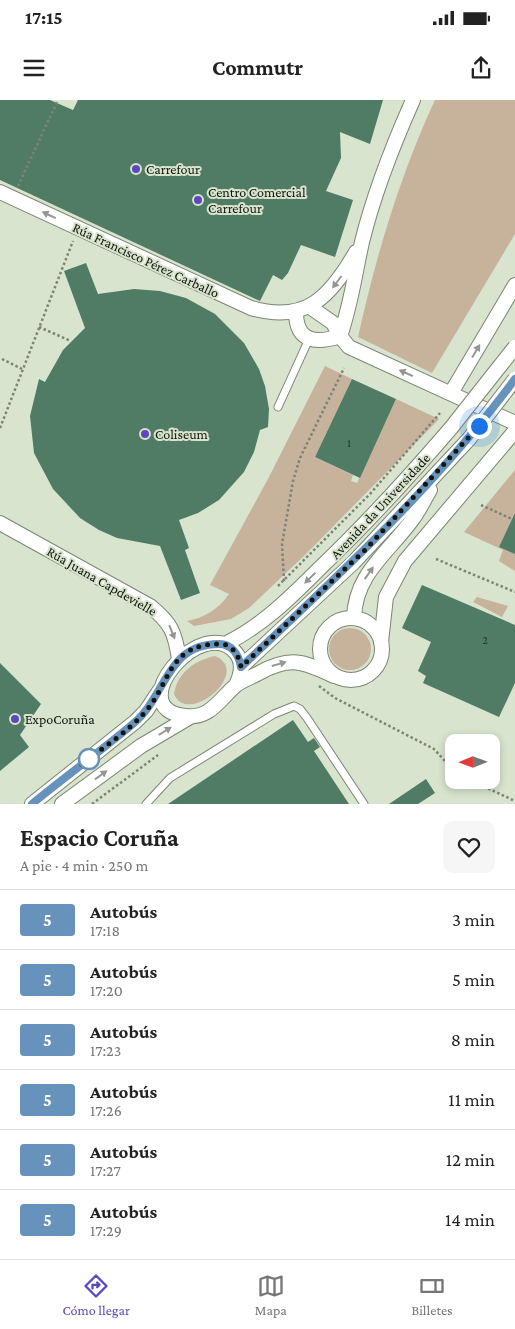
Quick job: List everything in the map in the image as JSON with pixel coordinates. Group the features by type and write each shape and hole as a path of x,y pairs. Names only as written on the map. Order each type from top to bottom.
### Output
{"street":[{"name":"Rúa Francisco Pérez Carballo","path":"340,336 346,320 362,240 382,181 414,100"},
{"name":"Rúa Francisco Pérez Carballo","path":"0,192 251,308 278,314 296,312 310,307 336,284 362,240"},
{"path":"451,393 515,284"},
{"path":"310,307 333,322 349,348 515,423"},
{"path":"296,312 298,330 309,339 331,339 340,336"},
{"name":"Avenida da Universidade","path":"224,644 265,619 304,584 403,484 451,428 515,347"},
{"name":"Avenida da Universidade","path":"241,667 354,562 469,439 515,379"},
{"path":"62,804 141,746 190,717 217,706 236,685 275,664 290,661 308,664 334,676 354,680 364,677 379,662 382,652 381,642 386,597 405,561 515,431"},
{"name":"Avenida da Universidade","path":"359,619 355,600 360,586 412,520 447,464"},
{"name":"Rúa Juana Capdevielle","path":"0,523 150,606 166,619 174,632 179,659"},
{"path":"359,619 386,597"},
{"path":"334,676 321,659 321,638 326,629 334,622 344,618 359,619 378,633 381,642"},
{"path":"32,804 135,722 146,711 160,690 165,677 179,659 198,647 224,644 236,653 241,667 236,685"},
{"path":"160,690 163,702 169,711 178,716 190,717"}],"lane":[{"path":"278,407 309,339"},
{"path":"146,804 170,778 274,714 294,706 300,709 307,718 364,804"}],"path":[{"path":"16,190 58,100"},
{"path":"0,428 73,241"},
{"path":"39,328 71,341"},
{"path":"2,359 22,369"},
{"path":"284,580 282,544 293,481 300,458 344,368"},
{"path":"278,586 409,451 440,413"},
{"path":"482,504 512,519"},
{"path":"436,560 515,592"},
{"path":"489,789 515,801"}],"shaded area":[{"path":"435,100 515,100 515,234 432,373 358,337 390,216 422,128"},
{"path":"325,366 352,379 315,457 353,475 351,481 357,483 396,399 439,419 306,554 249,608 231,619 194,626 187,621 211,612 229,594 210,585 268,479"},
{"path":"515,470 515,571 499,561 503,550 464,532"},
{"path":"477,597 508,606 502,617 473,602"},
{"path":"350,628 365,634 371,649 365,664 350,670 335,664 329,649 335,634"},
{"path":"215,656 225,664 226,673 222,684 203,701 191,704 181,702 174,694 183,674 194,664"}],"building":[{"name":"Centro Comercial Carrefour","path":"0,100 50,100 73,110 78,100 383,100 370,144 340,132 341,158 326,191 353,200 335,257 301,245 288,273 282,280 273,275 260,301 0,180"},
{"name":"Coliseum","path":"86,263 98,294 134,289 160,291 186,298 215,314 244,343 259,369 265,386 269,409 268,427 260,430 254,452 244,472 219,500 198,513 179,520 189,548 185,550 200,593 181,600 160,546 117,538 99,530 80,518 53,489 34,453 30,416 39,379 45,382 63,350 85,328 64,271"},
{"path":"352,379 396,399 360,478 315,457"},
{"path":"515,513 515,554 499,547"},
{"path":"422,585 515,625 515,683 499,717 423,683 426,676 418,671 431,642 402,628"},
{"name":"ExpoCoruña","path":"0,663 41,704 20,735 29,747 0,771"},
{"path":"293,720 308,742 314,738 320,747 314,751 349,804 168,804"},
{"path":"426,779 435,793 418,804 389,804"}],"bus line":[{"name":"5","path":"32,804 135,722 146,711 172,667 188,653 198,647 209,644 224,644 236,653 240,659 241,667 354,562 399,516 469,439 515,379"}],"place":[{"name":"Carrefour","path":"136,169"},
{"name":"Centro Comercial Carrefour","path":"198,200"},
{"name":"Coliseum","path":"145,434"},
{"name":"ExpoCoruña","path":"15,719"}],"route":[{"path":"89,759 81,765 146,711 172,667 188,653 198,647 209,644 224,644 236,653 240,659 241,667 354,562 447,464 479,426"}]}
